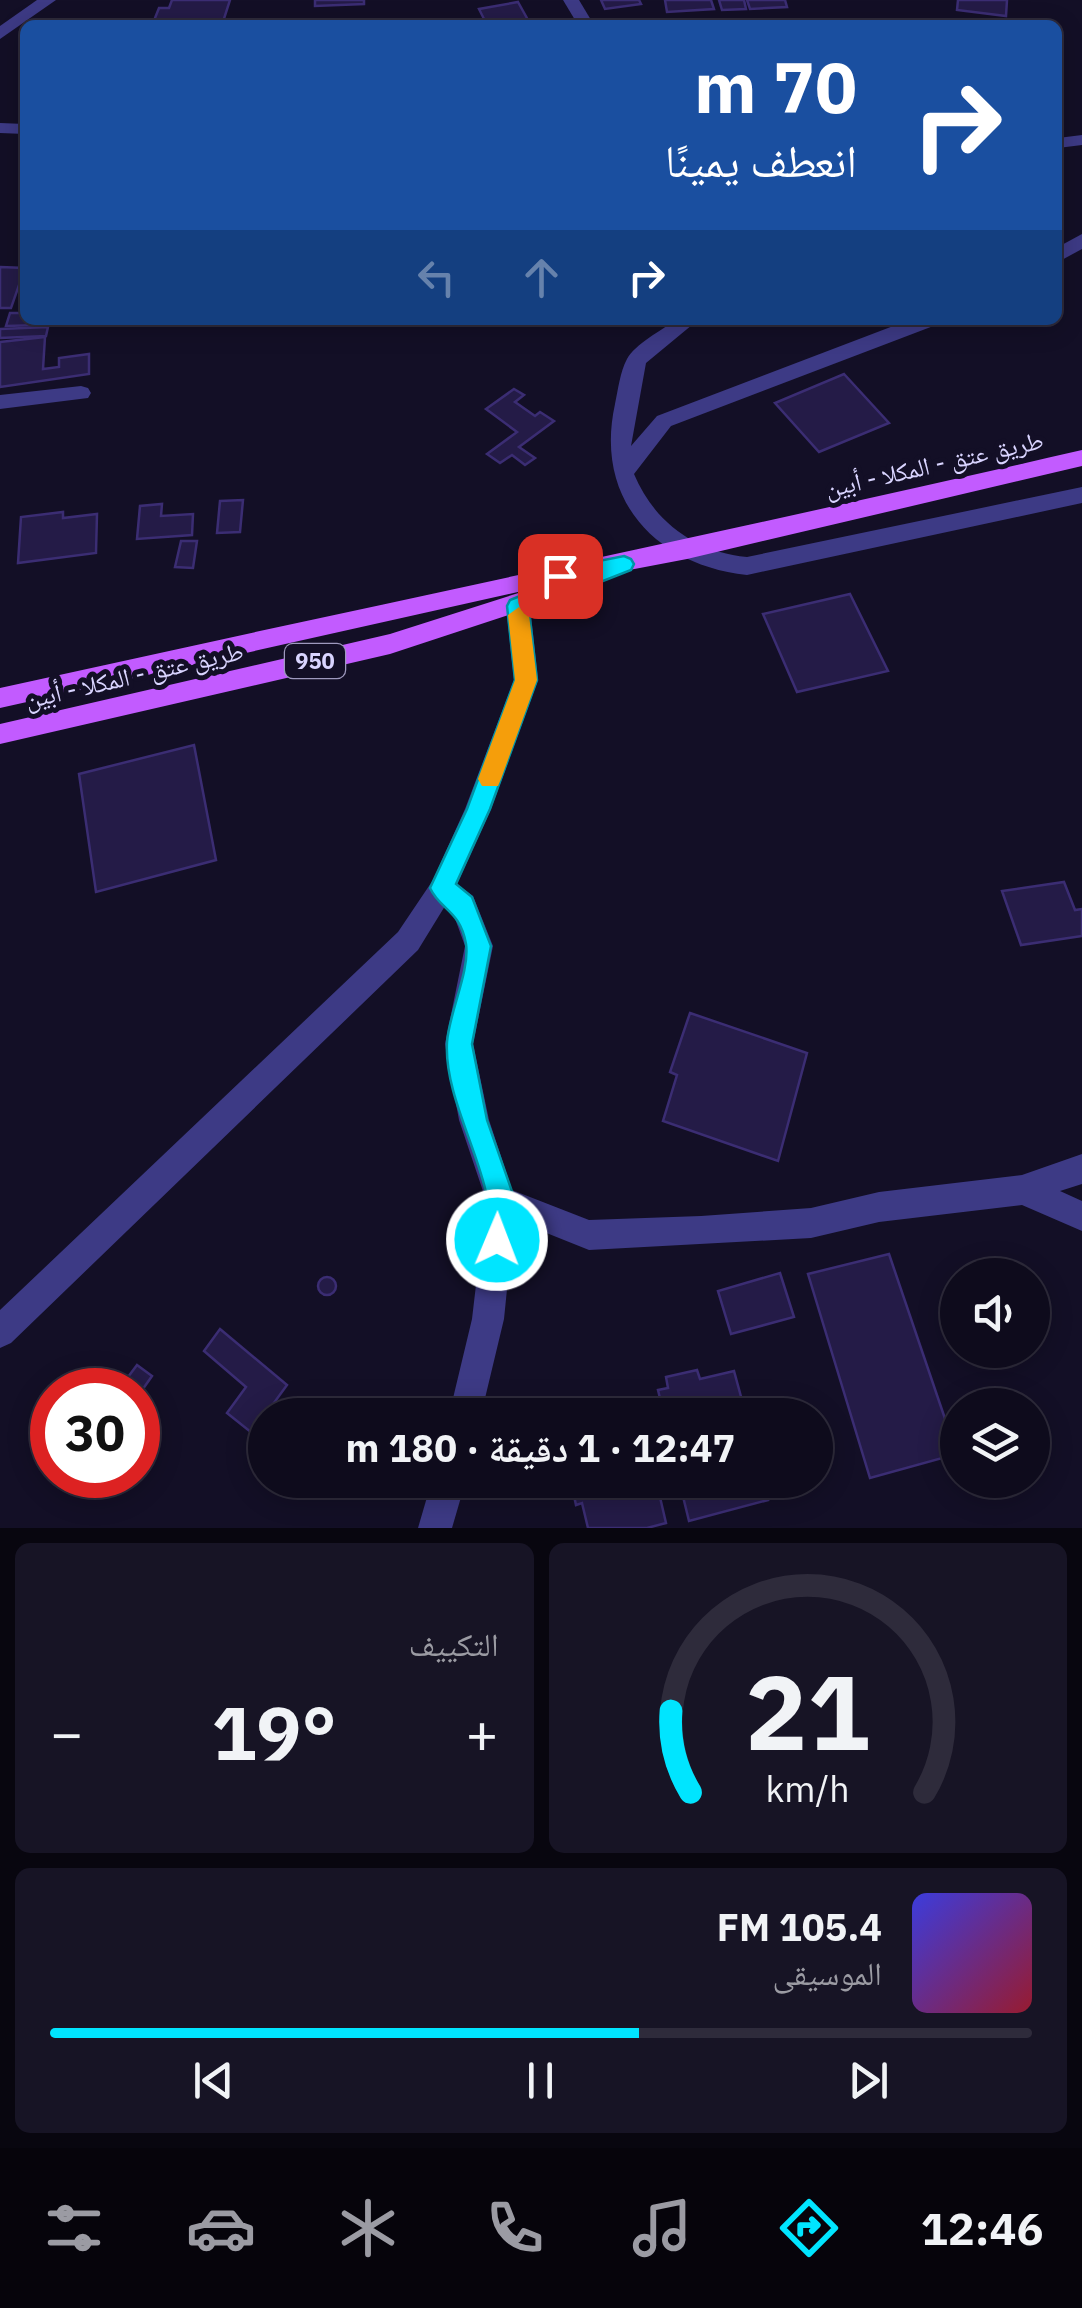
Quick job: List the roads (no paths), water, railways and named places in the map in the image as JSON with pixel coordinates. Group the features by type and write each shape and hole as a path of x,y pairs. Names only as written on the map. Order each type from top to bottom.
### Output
{"main road":[{"name":"طريق عتق - المكلا - أبين","path":"0,698 462,594 624,564 1082,458"},
{"name":"طريق عتق - المكلا - أبين","path":"0,734 390,644 518,606 624,564"}],"street":[{"path":"0,34 48,0"},
{"path":"0,146 12,129"},
{"path":"682,325 637,360 620,451 623,470 642,508 687,550 716,564 746,566 1082,496"},
{"path":"623,470 664,421 917,325"},
{"path":"0,402 81,393"},
{"path":"0,1332 408,941 442,888 478,809 526,680 518,606"},
{"path":"442,888 464,905 479,946 459,1044 474,1120 502,1200 488,1320 469,1398"},
{"path":"502,1200 589,1235 812,1223 880,1208 1022,1190 1082,1169"},
{"path":"1022,1190 1082,1216"},
{"path":"424,1528 444,1508"}]}
